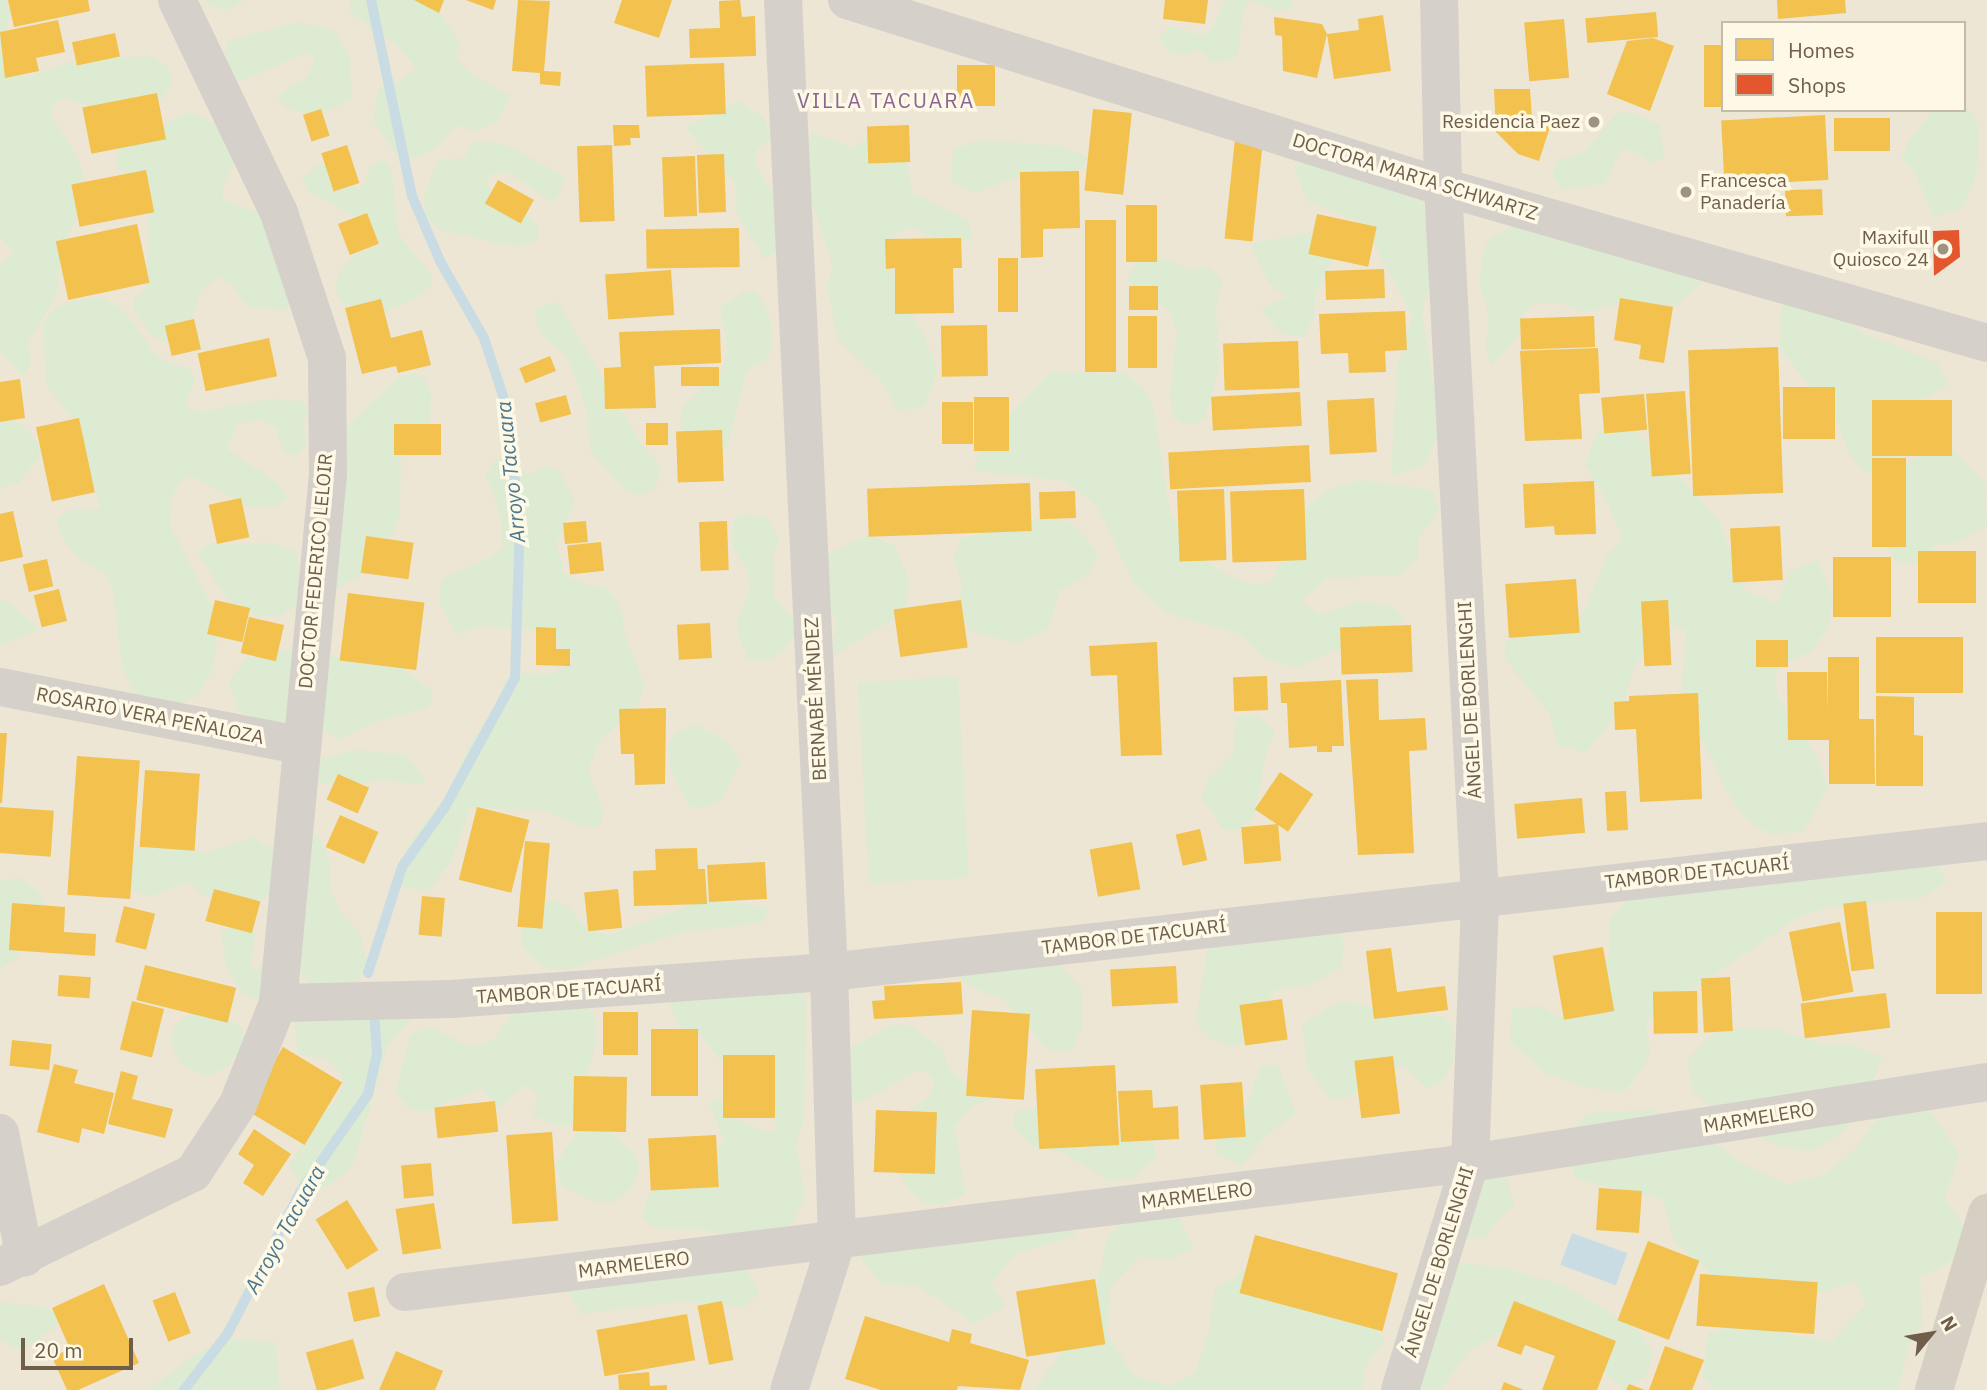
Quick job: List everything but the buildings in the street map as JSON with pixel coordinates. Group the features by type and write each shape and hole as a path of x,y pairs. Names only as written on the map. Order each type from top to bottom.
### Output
{"main road":[{"path":"1934,1390 1987,1213"}],"street":[{"name":"DOCTOR FEDERICO LELOIR","path":"13,1262 193,1173 238,1104 278,1003 299,746 328,474 327,358 279,213 177,0"},
{"name":"BERNABÉ MÉNDEZ","path":"783,0 829,972 837,1240 789,1390"},
{"name":"DOCTORA MARTA SCHWARTZ","path":"847,0 1443,187 1987,343"},
{"name":"ÁNGEL DE BORLENGHI","path":"1400,1390 1470,1163 1480,897 1443,187 1439,0"},
{"name":"ROSARIO VERA PEÑALOZA","path":"0,687 299,746"},
{"name":"TAMBOR DE TACUARÍ","path":"278,1003 451,999 829,972 1987,841"},
{"name":"MARMELERO","path":"405,1292 1470,1163 1987,1082"},
{"path":"0,1133 13,1262"}],"shaded area":[{"path":"0,0 1987,0 1987,1390 0,1390"},
{"path":"1572,1233 1627,1253 1616,1285 1560,1265"}],"green space":[{"path":"0,0 5,0 11,11 1,53 13,74 32,76 73,61 152,56 168,67 172,78 170,88 156,106 101,110 66,98 54,103 51,116 79,159 85,184 81,211 64,242 55,298 28,342 31,365 22,375 0,352 0,265 14,252 0,236"},
{"path":"205,0 244,0 232,9 212,7"},
{"path":"350,0 428,0 436,6 460,44 455,56 468,72 510,96 497,122 473,131 457,125 436,147 417,158 395,153 373,120 379,88 400,81 416,68 397,45 351,13"},
{"path":"1225,0 1250,0 1242,14 1238,54 1226,62 1211,62 1199,50 1184,55 1168,52 1159,37 1171,26 1201,35 1213,28"},
{"path":"1250,0 1291,0 1294,7 1278,11"},
{"path":"298,22 333,29 349,55 352,98 331,110 302,113 284,107 277,96 307,77 316,58 306,53 239,82 225,63 227,41"},
{"path":"739,101 763,117 772,140 757,149 755,164 775,196 779,251 765,259 737,216 736,184 685,127"},
{"path":"1966,106 1975,117 1979,133 1976,176 1964,207 1933,217 1914,170 1902,159 1907,144 1931,112 1966,112"},
{"path":"1631,112 1660,126 1664,157 1650,163 1638,153 1621,149 1605,183 1562,190 1553,177 1556,161 1584,152 1617,113"},
{"path":"186,113 203,116 223,133 234,163 223,185 223,200 266,215 300,298 282,311 246,306 232,285 218,276 200,291 191,322 172,345 150,334 135,312 134,299 146,290 149,202 115,164 118,150"},
{"path":"878,127 907,161 912,193 967,220 973,236 954,249 912,227 893,235 890,263 901,299 925,337 937,370 925,407 898,410 879,378 838,340 827,286 833,268 814,207 790,168 812,133 855,148"},
{"path":"979,140 1061,146 1087,157 1084,166 1065,177 1014,178 975,193 952,182 953,149"},
{"path":"483,141 508,146 565,177 559,195 551,202 510,173 491,173 486,185 516,203 537,225 539,240 520,246 501,244 440,230 426,217 424,197 437,161 464,158 473,142"},
{"path":"384,159 391,168 398,233 432,277 431,286 413,300 383,313 353,309 340,300 335,290 339,274 355,254 380,245 372,226 309,192 302,178 320,164 335,164 360,190 371,167"},
{"path":"1308,163 1422,194 1435,266 1422,313 1441,430 1424,466 1391,476 1397,368 1412,316 1364,224 1307,200 1294,166"},
{"path":"1526,218 1663,262 1702,284 1673,307 1632,301 1583,312 1562,304 1534,304 1524,311 1519,334 1491,367 1486,348 1489,315 1479,281 1485,247 1490,239"},
{"path":"1310,232 1340,248 1315,294 1314,318 1303,337 1282,334 1260,310 1286,297 1268,282 1251,244"},
{"path":"1145,252 1193,270 1209,267 1222,280 1216,308 1219,369 1205,416 1197,423 1184,425 1173,417 1170,397 1177,332 1170,312 1126,280"},
{"path":"745,291 756,291 768,312 773,341 768,358 746,371 727,448 716,459 698,459 680,428 683,406 723,369 728,349 720,308"},
{"path":"104,298 126,313 154,353 170,364 188,368 195,377 185,406 200,412 271,399 302,401 309,408 304,422 306,447 296,456 283,451 277,429 262,420 237,424 227,449 280,485 288,499 273,508 251,508 191,476 180,482 172,497 170,526 216,614 217,642 213,669 197,696 174,706 152,707 133,692 122,666 113,589 103,572 77,557 62,537 57,518 69,510 101,509 75,422 46,385 43,323 56,307 79,299"},
{"path":"558,302 642,445 661,466 656,487 639,496 622,487 590,451 587,411 578,384 567,358 543,336 536,322 536,308"},
{"path":"1781,302 1822,303 1865,334 1936,362 1949,384 1927,398 1890,403 1883,423 1901,466 1945,442 1985,483 1987,525 1957,542 1937,545 1915,564 1894,560 1885,537 1906,490 1903,481 1863,471 1849,453 1836,419 1780,348"},
{"path":"1051,372 1125,374 1144,388 1153,405 1170,513 1199,554 1218,570 1250,585 1272,582 1302,510 1330,489 1361,480 1432,490 1438,507 1434,519 1418,539 1418,557 1399,575 1327,578 1301,601 1320,615 1360,601 1392,606 1406,620 1298,667 1267,660 1240,634 1167,613 1133,582 1097,506 1066,481 974,471 980,444"},
{"path":"415,374 425,379 431,393 430,421 422,435 401,449 400,517 392,535 377,542 364,573 332,591 341,482 350,477 338,435 401,375"},
{"path":"4,415 24,427 39,445 39,458 19,483 0,488 0,416"},
{"path":"1630,425 1719,520 1746,591 1776,604 1791,570 1817,560 1832,592 1829,626 1811,652 1792,659 1776,672 1777,695 1817,756 1828,787 1803,832 1769,834 1746,819 1728,794 1681,696 1686,631 1664,620 1633,669 1624,704 1586,753 1557,744 1550,714 1505,659 1505,641 1537,626 1583,615 1607,555 1622,539 1607,501 1585,465 1598,430"},
{"path":"507,458 528,474 547,466 559,472 575,501 556,544 564,573 582,583 608,588 623,614 623,630 644,684 636,711 601,738 588,768 604,814 598,828 578,825 543,810 470,808 450,864 428,890 397,887 409,843 444,799 472,741 498,703 504,681 521,673 550,674 576,662 549,632 483,626 456,634 440,602 441,579 489,558 503,547 501,515 486,475 494,461"},
{"path":"751,514 766,517 779,538 774,552 774,596 793,619 794,637 782,652 767,660 749,659 738,634 738,619 750,589 747,570 732,545 733,525 735,517"},
{"path":"1048,516 1071,523 1096,549 1097,558 1087,575 1059,591 1049,627 1043,631 1018,643 971,632 956,607 963,587 954,557 961,538"},
{"path":"868,535 894,545 909,579 906,611 833,656 836,624 815,561"},
{"path":"210,543 271,543 298,552 299,603 281,616 257,616 230,603 198,554"},
{"path":"0,600 7,601 39,629 0,646"},
{"path":"285,650 317,650 349,662 392,660 433,692 429,707 375,722 339,740 323,729 259,721 238,709 229,681 247,659"},
{"path":"958,677 969,878 869,883 858,682"},
{"path":"1259,715 1275,733 1267,749 1253,818 1238,830 1223,829 1202,798 1207,781 1233,755 1236,717"},
{"path":"697,725 729,743 741,763 721,800 703,808 689,806 671,772 668,747 676,732"},
{"path":"356,750 406,755 426,780 417,785 383,779 344,787 315,782 311,761"},
{"path":"306,827 321,839 329,860 330,889 340,912 359,931 367,965 351,990 319,994 290,961"},
{"path":"253,837 278,854 270,897 253,901 205,897 188,882 148,897 121,886 128,858 145,839 187,839 202,854"},
{"path":"1932,859 1947,881 1922,898 1829,907 1800,916 1646,1021 1650,1056 1624,1093 1584,1087 1544,1072 1510,1041 1512,1008 1541,1006 1559,1018 1591,993 1610,954 1610,918 1627,901"},
{"path":"21,878 39,892 47,909 23,935 18,957 0,969 0,881"},
{"path":"707,899 769,908 762,923 682,932 566,970 543,968 521,945 523,918 541,903 556,901 568,907 585,927 609,935"},
{"path":"236,924 250,925 256,934 250,965 255,970 263,966 267,996 254,999 240,991 227,968 221,933"},
{"path":"1338,927 1344,944 1341,968 1309,985 1277,989 1259,1010 1252,1039 1233,1047 1211,1039 1195,1023 1210,936"},
{"path":"1052,956 1082,990 1082,1028 1074,1047 1062,1052 1046,1048 1005,1000 964,984 951,958"},
{"path":"783,974 806,996 804,1118 796,1144 805,1197 791,1224 778,1233 728,1236 702,1229 659,1229 641,1219 649,1194 725,1142 709,1103 719,1097 731,1117 760,1130 775,1131 776,1100 769,1076 719,1059 700,1035 677,1025 668,995"},
{"path":"1347,1001 1396,1015 1444,1016 1454,1030 1454,1046 1452,1065 1442,1081 1428,1089 1403,1065 1378,1076 1349,1097 1331,1100 1308,1069 1302,1025 1331,1005"},
{"path":"582,1004 596,1016 595,1046 586,1077 604,1127 635,1154 639,1166 636,1180 623,1196 610,1202 591,1201 562,1186 555,1165 577,1133 574,1125 555,1125 534,1116 537,1094 525,1085 499,1108 480,1088 428,1111 409,1110 396,1091 410,1034 432,1028 471,1048 495,1039 517,1005"},
{"path":"206,1010 241,1026 247,1040 227,1067 206,1077 181,1064 172,1046 173,1029 187,1015"},
{"path":"292,1014 409,1015 411,1021 388,1045 352,1167 326,1187 302,1187 289,1166 320,1115 335,1103 344,1081 338,1069 323,1058 299,1055"},
{"path":"895,1024 912,1027 943,1050 949,1069 968,1086 1021,1091 975,1104 955,1126 965,1194 945,1204 928,1204 909,1190 895,1167 913,1107 927,1099 936,1082 921,1069 859,1103 841,1096 835,1057"},
{"path":"1745,1027 1777,1030 1823,1044 1846,1043 1882,1057 1864,1106 1841,1133 1813,1151 1779,1147 1719,1114 1693,1091 1687,1060 1713,1034"},
{"path":"1261,1066 1278,1066 1296,1113 1264,1138 1241,1166 1217,1154 1215,1125 1246,1107"},
{"path":"1929,1109 1959,1153 1945,1199 1964,1226 1963,1250 1939,1270 1920,1276 1922,1323 1910,1344 1898,1390 1714,1390 1703,1377 1708,1333 1742,1325 1831,1342 1866,1305 1856,1281 1812,1295 1729,1289 1674,1241 1662,1199 1575,1179 1566,1139 1588,1113 1655,1110 1703,1135 1745,1165 1787,1184 1824,1175 1850,1155 1880,1116"},
{"path":"1037,1110 1053,1126 1139,1135 1153,1143 1157,1157 1133,1178 1111,1182 1063,1152 1033,1146 1014,1129 1015,1111"},
{"path":"1458,1168 1497,1171 1508,1182 1514,1206 1494,1223 1487,1237 1463,1239 1447,1221 1441,1188"},
{"path":"1059,1202 1075,1236 1016,1253 991,1284 1006,1307 974,1323 920,1287 880,1283 855,1249"},
{"path":"1178,1216 1194,1248 1168,1260 1139,1256 1110,1289 1107,1334 1134,1376 1169,1386 1195,1373 1208,1337 1214,1291 1244,1270 1273,1274 1373,1316 1384,1343 1367,1363 1361,1390 1034,1390 1058,1357 1097,1284 1108,1236 1127,1217"},
{"path":"1447,1261 1508,1269 1564,1286 1601,1307 1640,1332 1653,1355 1645,1377 1623,1390 1577,1343 1526,1327 1500,1332 1468,1352 1441,1390 1388,1390"},
{"path":"743,1263 759,1292 745,1307 684,1301 581,1314 566,1288"},
{"path":"0,1302 46,1307 58,1317 57,1325 22,1351 0,1340"},
{"path":"234,1339 276,1342 279,1390 148,1390 196,1354"}],"waterway":[{"name":"Arroyo Tacuara","path":"368,973 402,867 445,807 515,678 520,523 506,405 484,338 441,263 412,196 371,0"},
{"name":"Arroyo Tacuara","path":"184,1390 228,1333 300,1192 368,1094 377,1054 375,1022"}],"place":[{"name":"Residencia Paez","path":"1594,122"},
{"name":"Francesca Panadería","path":"1686,192"},
{"name":"Maxifull Quiosco 24","path":"1943,249"}],"district":[{"name":"VILLA TACUARA","path":"886,100"}]}
